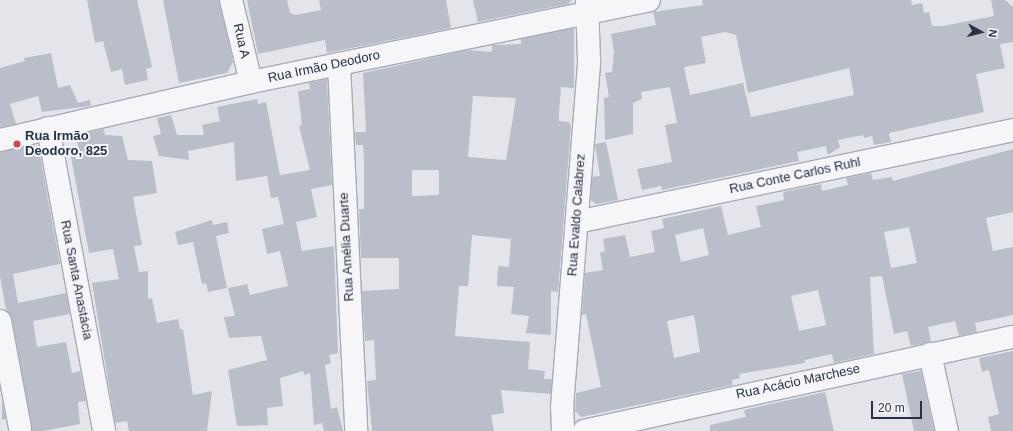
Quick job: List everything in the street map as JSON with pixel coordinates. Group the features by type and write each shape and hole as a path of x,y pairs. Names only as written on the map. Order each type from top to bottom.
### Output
{"street":[{"name":"Rua A","path":"231,0 251,82"},
{"name":"Rua Irmão Deodoro","path":"0,140 588,7 649,0"},
{"name":"Rua Evaldo Calabrez","path":"563,431 577,222 588,7"},
{"name":"Rua Amélia Duarte","path":"339,64 356,431"},
{"name":"Rua Santa Anastácia","path":"48,128 104,431"},
{"name":"Rua Conte Carlos Ruhl","path":"577,222 1013,130"},
{"path":"0,321 20,428"},
{"name":"Rua Acácio Marchese","path":"584,431 1013,337"},
{"path":"930,354 947,431"}],"building":[{"path":"87,0 137,0 152,67 146,69 148,80 125,85 122,69 111,72 103,41 95,43"},
{"path":"163,0 219,0 233,62 227,73 179,83"},
{"path":"247,0 287,0 290,13 295,15 321,10 319,0 446,0 451,28 327,53 325,40 258,54"},
{"path":"473,0 572,0 568,4 478,22"},
{"path":"702,0 911,0 912,5 922,3 924,13 929,12 932,26 943,26 994,16 991,0 1005,0 1013,7 1013,42 1000,44 1005,68 976,74 984,112 889,133 891,142 874,145 872,136 864,138 863,135 838,140 840,147 828,155 826,146 797,152 799,161 662,190 661,186 642,190 637,169 672,162 665,125 677,123 670,87 641,92 642,99 633,103 633,134 605,140 604,98 609,97 605,73 612,72 614,51 611,34 656,25 653,12 703,5","holes":["725,32 736,35 748,93 849,68 854,95 751,117 743,83 690,95 684,67 706,63 701,37"]},
{"path":"574,28 574,88 561,87 559,121 569,122 571,126 558,292 551,291 551,335 526,333 529,316 511,314 514,287 497,286 498,266 509,267 511,239 472,235 468,286 459,286 455,336 530,342 528,369 545,371 544,379 552,379 551,394 501,390 504,413 491,415 494,431 372,431 367,381 376,380 374,340 365,341 362,291 399,289 399,258 361,258 359,209 364,209 364,161 363,145 356,145 355,132 366,132 363,73 468,50 492,52 492,45 521,44 521,39","holes":["473,96 516,98 506,160 468,157","412,170 439,170 439,195 412,196"]},
{"path":"51,53 58,88 70,85 78,103 90,100 91,106 42,112 38,96 10,104 16,124 0,127 0,68 25,61 24,58"},
{"path":"327,79 332,185 311,189 317,217 296,222 302,251 334,246 338,353 329,355 331,363 325,365 331,409 337,407 343,431 324,431 322,423 314,425 310,373 304,375 303,371 280,378 283,406 267,408 268,425 237,426 228,370 267,360 261,336 229,338 224,317 235,316 228,288 247,284 250,295 288,286 280,251 267,254 262,229 284,224 278,197 271,198 267,176 236,181 234,142 188,151 189,160 159,156 153,136 161,134 157,118 171,115 177,135 204,135 202,125 220,121 217,107 257,99 258,104 266,102 280,175 310,170 299,126 302,125 298,91 310,89 309,83"},
{"path":"104,129 105,135 122,136 128,160 152,161 157,193 133,197 142,245 134,246 139,272 148,271 148,299 152,298 157,323 178,319 180,329 183,329 193,395 212,391 207,431 129,431 127,421 115,423 92,283 119,279 113,249 89,253 71,157 80,154 76,135"},
{"path":"606,142 618,200 596,204 591,200 592,177 600,176 595,144"},
{"path":"34,145 39,150 60,264 13,274 18,303 66,293 70,314 33,321 37,347 66,342 72,373 80,371 86,401 78,402 80,424 43,431 32,431 12,319 6,310 0,276 0,152"},
{"path":"1013,149 1013,212 986,218 993,251 1013,247 1013,315 975,323 977,332 959,336 955,321 928,327 931,342 911,346 907,331 894,334 882,276 870,277 874,354 834,363 832,354 805,360 805,363 739,374 740,378 732,380 733,385 581,417 575,411 576,393 601,387 586,314 582,315 585,273 603,270 600,253 605,251 603,239 625,235 630,257 655,252 651,231 664,228 662,219 721,206 728,235 761,227 756,206 784,200 783,192 821,184 822,191 848,185 846,178 871,173 873,180 892,177 893,181","holes":["909,227 917,263 891,268 884,232","703,228 709,255 681,262 675,235","818,290 826,325 799,331 791,296","694,315 700,352 674,358 667,321"]},
{"path":"212,220 213,225 227,222 229,233 216,236 227,288 208,292 206,283 202,284 193,242 178,245 175,232"},
{"path":"1013,351 1013,431 991,431 988,417 999,414 989,370 982,372 979,358"},
{"path":"921,371 934,431 914,431 902,374"},
{"path":"825,392 834,431 710,431 710,425 746,417 744,410"},
{"path":"2,399 6,419 2,420"}],"place":[{"name":"Rua Irmão Deodoro, 825","path":"17,144"}]}
